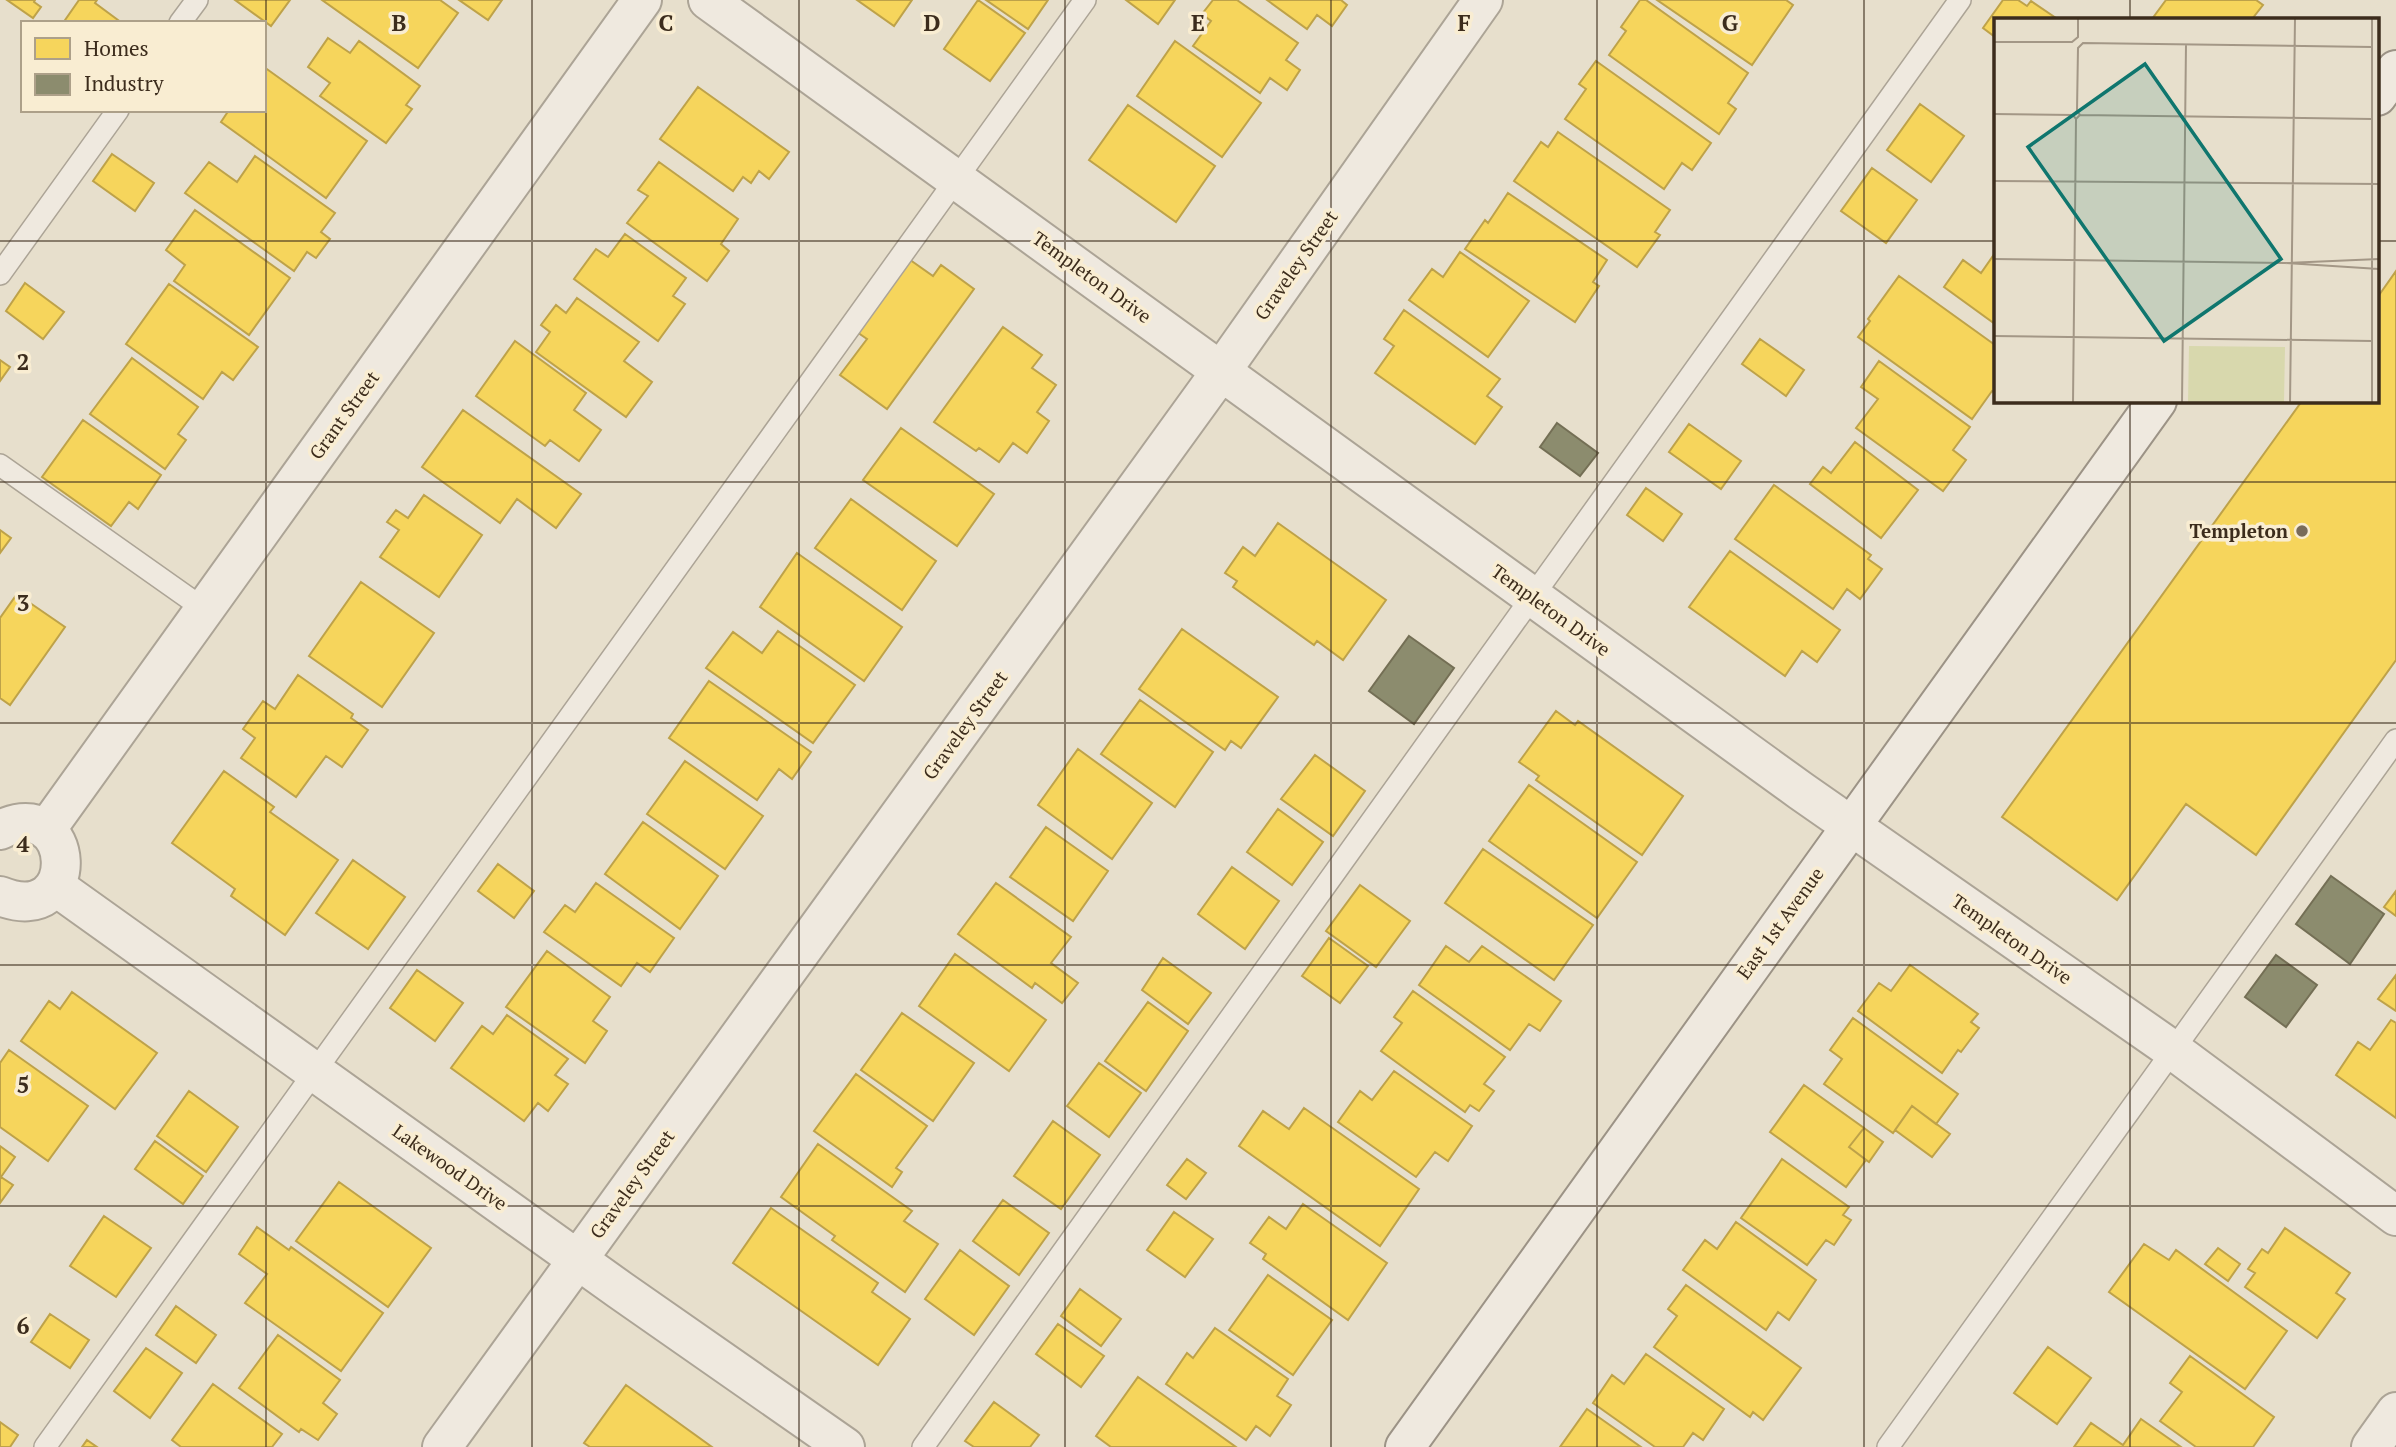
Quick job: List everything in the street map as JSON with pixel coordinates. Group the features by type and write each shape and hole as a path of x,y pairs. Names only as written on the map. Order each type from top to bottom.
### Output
{"street":[{"name":"Grant Street","path":"46,830 642,0"},
{"name":"Templeton Drive","path":"708,0 1905,865 2174,1051 2396,1216"},
{"name":"Graveley Street","path":"442,1447 1222,370 1483,0"},
{"path":"2378,95 2396,70"},
{"name":"East 1st Avenue","path":"1405,1447 2156,402"},
{"path":"0,830 22,822 35,824 57,841 62,856 61,872 55,886 43,896 29,901 13,901 0,895"},
{"name":"Lakewood Drive","path":"55,886 845,1447"},
{"path":"2371,1447 2396,1412"}],"lane":[{"path":"181,21 197,0"},
{"path":"45,1447 1086,0"},
{"path":"923,1447 1959,0"},
{"path":"0,274 117,112"},
{"path":"0,465 204,609"},
{"path":"1888,1447 2396,740"}],"building: Homes":[{"path":"7,0 35,0 41,7 33,18"},
{"path":"79,0 97,0 95,3 119,21 64,21"},
{"path":"235,0 290,0 271,26"},
{"path":"322,0 440,0 458,13 418,68"},
{"path":"459,0 502,0 488,20"},
{"path":"857,0 912,0 894,26"},
{"path":"978,0 1025,33 990,81 944,49"},
{"path":"986,0 1048,0 1028,29"},
{"path":"1126,0 1175,0 1158,24"},
{"path":"1213,0 1237,0 1298,43 1286,60 1300,70 1287,90 1270,78 1260,93 1193,46 1211,21 1202,14"},
{"path":"1267,0 1341,0 1347,5 1332,26 1317,15 1307,29"},
{"path":"1640,0 1646,0 1748,73 1728,103 1736,109 1719,134 1609,55 1626,31 1621,27"},
{"path":"1657,0 1786,0 1793,5 1752,65"},
{"path":"2003,0 2018,0 2027,6 2031,1 2056,18 1994,18 1994,36 1983,28"},
{"path":"2166,0 2256,0 2263,5 2253,18 2153,18"},
{"path":"328,38 350,53 359,41 420,86 406,105 412,109 386,143 320,96 330,83 308,67"},
{"path":"1175,41 1261,103 1222,157 1137,96"},
{"path":"1596,61 1711,143 1692,170 1682,163 1664,189 1565,119 1586,89 1579,84"},
{"path":"266,68 367,141 326,198 221,122 228,112 266,112"},
{"path":"698,87 789,152 769,179 759,171 751,183 743,177 733,191 660,139"},
{"path":"1920,104 1964,136 1931,182 1887,150"},
{"path":"1128,105 1215,166 1176,222 1089,160"},
{"path":"1558,132 1670,210 1655,232 1660,235 1637,267 1514,181 1541,142 1548,147"},
{"path":"112,154 154,183 135,211 93,181"},
{"path":"255,156 335,213 321,232 330,239 316,258 307,252 294,271 185,193 209,162 237,182"},
{"path":"659,162 738,219 721,244 729,251 707,281 627,223 648,196 638,190"},
{"path":"1872,168 1917,200 1886,243 1841,211"},
{"path":"1508,193 1607,260 1593,282 1599,286 1575,322 1465,249 1485,220 1488,223"},
{"path":"195,210 290,278 249,335 174,281 185,265 166,250"},
{"path":"625,234 686,278 673,296 685,304 658,341 574,279 596,249 608,257"},
{"path":"1460,252 1529,301 1488,357 1409,300 1432,269 1443,277"},
{"path":"1994,254 1994,323 1944,287 1963,260 1981,273"},
{"path":"906,257 933,276 941,265 974,289 887,409 840,375 867,339 854,330"},
{"name":"Templeton","path":"2396,271 2396,660 2256,855 2186,804 2117,900 2002,817 2301,402 2378,402 2378,297"},
{"path":"1899,276 1994,344 1994,392 1992,391 1972,419 1858,337 1870,321 1868,319"},
{"path":"25,283 64,312 43,339 6,311"},
{"path":"169,284 258,347 233,380 222,372 203,399 126,344"},
{"path":"577,298 639,342 624,361 652,382 626,417 536,352 550,332 541,325 556,305 566,313"},
{"path":"1404,310 1500,379 1487,396 1502,407 1475,444 1375,373 1394,346 1384,339"},
{"path":"1003,327 1042,355 1032,368 1056,385 1037,412 1049,421 1027,453 1013,443 999,462 979,448 976,451 934,422"},
{"path":"1760,339 1804,370 1786,396 1742,364"},
{"path":"515,341 586,393 574,410 601,430 579,461 550,440 545,446 476,396"},
{"path":"132,358 198,407 178,434 186,440 165,469 90,414"},
{"path":"0,360 10,367 0,381"},
{"path":"1879,361 1970,427 1953,450 1966,460 1943,491 1856,428 1878,399 1861,387"},
{"path":"463,410 581,494 556,528 517,499 500,523 422,467"},
{"path":"83,420 161,475 138,509 129,502 111,526 42,477"},
{"path":"1689,424 1741,461 1721,489 1669,452"},
{"path":"901,428 994,494 957,546 863,480"},
{"path":"1855,442 1918,490 1881,538 1810,484 1823,467 1831,473"},
{"path":"1774,485 1871,555 1868,559 1882,569 1860,599 1847,589 1833,609 1735,539"},
{"path":"1646,488 1682,514 1663,541 1627,515"},
{"path":"424,495 482,535 439,597 380,557 399,530 387,522 396,510 408,518"},
{"path":"851,499 936,561 902,610 815,548"},
{"path":"1278,523 1386,600 1343,660 1317,641 1314,645 1233,587 1237,581 1225,573 1243,547 1255,556"},
{"path":"0,530 11,538 0,553"},
{"path":"1730,551 1840,630 1817,662 1802,651 1785,676 1689,607"},
{"path":"797,553 902,627 864,681 760,607"},
{"path":"361,582 434,633 382,707 309,656"},
{"path":"17,594 65,627 10,705 0,698 0,618"},
{"path":"1182,629 1278,697 1241,748 1231,741 1225,750 1139,689"},
{"path":"778,631 855,685 813,743 706,668 733,632 762,653"},
{"path":"298,675 353,714 351,718 368,730 342,767 326,756 296,797 241,758 255,738 243,729 263,701 275,709"},
{"path":"709,681 811,752 792,779 779,769 757,800 669,738"},
{"path":"1140,700 1213,752 1175,807 1101,754"},
{"path":"1556,711 1575,725 1578,721 1683,796 1642,855 1536,780 1539,776 1519,762"},
{"path":"1078,749 1152,803 1112,859 1038,805"},
{"path":"1315,755 1365,791 1333,836 1281,799"},
{"path":"685,761 763,816 725,869 647,814"},
{"path":"224,771 274,807 270,812 338,860 285,935 231,896 235,889 172,843"},
{"path":"1529,785 1637,862 1597,918 1489,841"},
{"path":"1278,809 1323,842 1292,885 1247,852"},
{"path":"643,822 718,876 680,929 605,874"},
{"path":"1046,827 1108,871 1073,921 1010,877"},
{"path":"1483,849 1593,925 1554,980 1445,903"},
{"path":"353,860 405,897 368,949 316,913"},
{"path":"498,864 534,891 514,918 478,891"},
{"path":"1232,867 1279,901 1245,949 1198,914"},
{"path":"596,883 674,938 650,972 637,963 621,986 544,932 565,905 575,912"},
{"path":"996,883 1071,937 1051,963 1078,983 1062,1003 1035,983 1032,988 958,934"},
{"path":"1360,885 1410,921 1376,967 1326,931"},
{"path":"2396,891 2396,916 2384,907"},
{"path":"1329,938 1368,966 1340,1003 1302,976"},
{"path":"1446,946 1469,962 1482,946 1561,1001 1540,1031 1529,1024 1510,1050 1419,985"},
{"path":"547,951 610,997 593,1021 607,1031 585,1063 506,1007"},
{"path":"955,954 1046,1020 1009,1071 919,1006"},
{"path":"1163,958 1211,993 1188,1024 1142,990"},
{"path":"1910,965 1978,1014 1971,1022 1979,1028 1961,1052 1958,1050 1942,1073 1858,1011 1879,983 1891,991"},
{"path":"417,970 463,1003 435,1041 390,1008"},
{"path":"2396,975 2396,1011 2378,999"},
{"path":"1413,991 1505,1057 1484,1084 1494,1091 1479,1111 1470,1105 1465,1112 1381,1051 1402,1023 1394,1017"},
{"path":"72,992 157,1053 115,1109 21,1041 49,1001 60,1009"},
{"path":"1148,1002 1188,1031 1146,1091 1105,1061"},
{"path":"902,1013 974,1063 933,1121 861,1070"},
{"path":"507,1015 568,1059 555,1075 568,1084 548,1111 538,1103 524,1121 451,1068 482,1026 493,1034"},
{"path":"1853,1018 1958,1094 1936,1124 1912,1106 1893,1133 1824,1084 1842,1059 1830,1050"},
{"path":"2391,1020 2396,1023 2396,1118 2336,1075 2358,1042 2370,1050"},
{"path":"9,1050 88,1106 48,1161 0,1127 0,1063"},
{"path":"1099,1063 1141,1093 1109,1137 1067,1106"},
{"path":"1394,1071 1472,1126 1448,1161 1435,1152 1416,1177 1338,1122 1360,1091 1372,1100"},
{"path":"856,1074 927,1126 896,1168 902,1172 892,1187 814,1131"},
{"path":"1804,1085 1864,1128 1849,1147 1866,1160 1846,1187 1770,1132"},
{"path":"189,1091 238,1127 206,1172 157,1136"},
{"path":"1912,1106 1950,1134 1932,1157 1895,1130"},
{"path":"1304,1108 1419,1189 1380,1246 1239,1146 1263,1111 1289,1129"},
{"path":"1053,1121 1100,1155 1061,1209 1014,1176"},
{"path":"1864,1128 1883,1142 1869,1162 1849,1147"},
{"path":"155,1141 203,1176 183,1204 135,1169"},
{"path":"818,1144 912,1211 904,1221 938,1244 905,1292 832,1240 835,1236 781,1197"},
{"path":"0,1146 15,1157 1,1177 13,1185 0,1203"},
{"path":"1187,1159 1206,1173 1186,1199 1167,1185"},
{"path":"1782,1159 1849,1207 1843,1215 1851,1220 1834,1245 1826,1240 1807,1265 1741,1218"},
{"path":"339,1182 431,1248 388,1307 296,1241"},
{"path":"1003,1200 1049,1233 1019,1275 973,1241"},
{"path":"1303,1204 1387,1263 1348,1320 1263,1259 1266,1254 1250,1243 1269,1217 1286,1229"},
{"path":"771,1208 878,1283 872,1292 910,1319 878,1365 733,1263"},
{"path":"1174,1212 1213,1239 1185,1277 1147,1250"},
{"path":"104,1216 151,1248 116,1297 70,1266"},
{"path":"1736,1222 1816,1280 1789,1320 1778,1312 1766,1330 1683,1270 1705,1240 1717,1249"},
{"path":"257,1227 289,1250 291,1247 383,1313 341,1371 245,1303 267,1274 239,1254"},
{"path":"2285,1228 2350,1273 2336,1293 2345,1299 2317,1338 2245,1287 2255,1273 2248,1269 2262,1249 2268,1253"},
{"path":"2144,1244 2169,1260 2176,1250 2287,1331 2245,1389 2109,1292"},
{"path":"2218,1248 2240,1264 2228,1281 2205,1264"},
{"path":"960,1250 1009,1286 974,1335 925,1299"},
{"path":"1268,1275 1332,1320 1293,1375 1229,1330"},
{"path":"1686,1285 1801,1368 1763,1420 1753,1412 1750,1417 1654,1347 1677,1316 1668,1309"},
{"path":"1080,1289 1121,1319 1101,1346 1061,1316"},
{"path":"176,1306 216,1335 196,1363 156,1335"},
{"path":"50,1314 89,1340 70,1368 31,1342"},
{"path":"1058,1324 1104,1356 1081,1387 1036,1354"},
{"path":"1215,1328 1288,1379 1277,1396 1291,1405 1270,1436 1256,1426 1246,1440 1166,1384 1187,1353 1193,1358"},
{"path":"278,1335 340,1380 323,1403 337,1414 318,1440 301,1429 299,1432 239,1388"},
{"path":"2048,1347 2091,1378 2057,1424 2014,1393"},
{"path":"146,1348 182,1373 150,1418 114,1391"},
{"path":"1646,1354 1724,1409 1703,1440 1693,1433 1683,1447 1655,1447 1593,1403 1612,1375 1624,1384"},
{"path":"2190,1356 2274,1417 2253,1447 2196,1447 2160,1421 2182,1392 2170,1383"},
{"path":"1138,1377 1236,1447 1111,1447 1096,1436"},
{"path":"213,1384 282,1434 272,1447 181,1447 172,1440"},
{"path":"626,1385 712,1447 590,1447 584,1443"},
{"path":"994,1402 1039,1435 1030,1447 974,1447 965,1441"},
{"path":"1587,1409 1641,1447 1560,1447"},
{"path":"2141,1419 2181,1447 2074,1447 2091,1423 2123,1445"},
{"path":"0,1422 18,1435 10,1447 0,1447"},
{"path":"87,1440 97,1447 82,1447"}],"building: Industry":[{"path":"1557,423 1598,453 1580,476 1540,447"},
{"path":"1409,636 1454,668 1414,724 1369,691"},
{"path":"2331,876 2384,914 2350,964 2296,924"},
{"path":"2276,955 2317,985 2286,1027 2245,997"}],"place":[{"name":"Templeton","path":"2302,531"}]}
